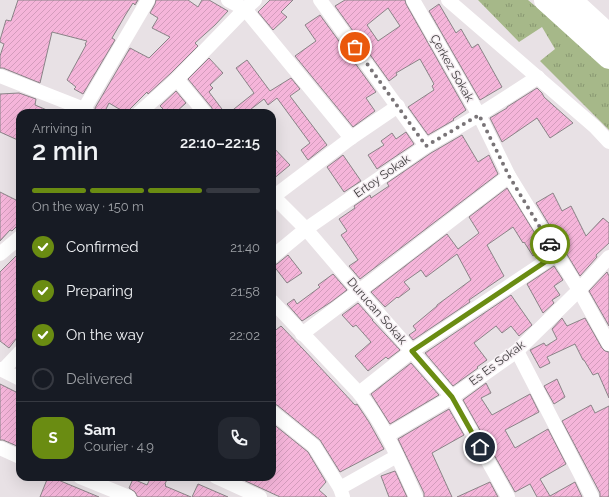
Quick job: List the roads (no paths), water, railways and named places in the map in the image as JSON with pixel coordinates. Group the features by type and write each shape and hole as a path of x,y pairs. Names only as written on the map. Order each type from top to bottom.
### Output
{"highway":[{"path":"545,0 609,58"},
{"path":"571,0 609,35"}],"street":[{"path":"87,109 148,0"},
{"path":"228,0 250,5 351,138"},
{"path":"320,0 426,146"},
{"name":"Çerkez Sokak","path":"413,0 479,115 509,176 579,290 609,344"},
{"path":"448,0 595,127 609,142"},
{"path":"143,109 177,79 250,5"},
{"path":"0,76 81,109"},
{"name":"Ertoy Sokak","path":"276,253 306,229 426,146 479,115 538,77"},
{"path":"177,79 202,109"},
{"path":"276,194 351,138 398,106"},
{"path":"302,334 509,176"},
{"name":"Durucan Sokak","path":"276,199 306,229 452,397 508,497"},
{"path":"0,254 16,240"},
{"path":"359,394 412,351 557,254"},
{"name":"Es Es Sokak","path":"388,435 452,397 517,351 579,290 609,257"},
{"path":"276,305 369,406 388,435 416,497"},
{"path":"517,351 592,497"},
{"path":"16,356 1,369 16,377"},
{"path":"276,415 314,446 341,492 397,456"},
{"path":"0,448 16,454"},
{"path":"95,481 129,497"},
{"path":"225,481 260,497"}]}
